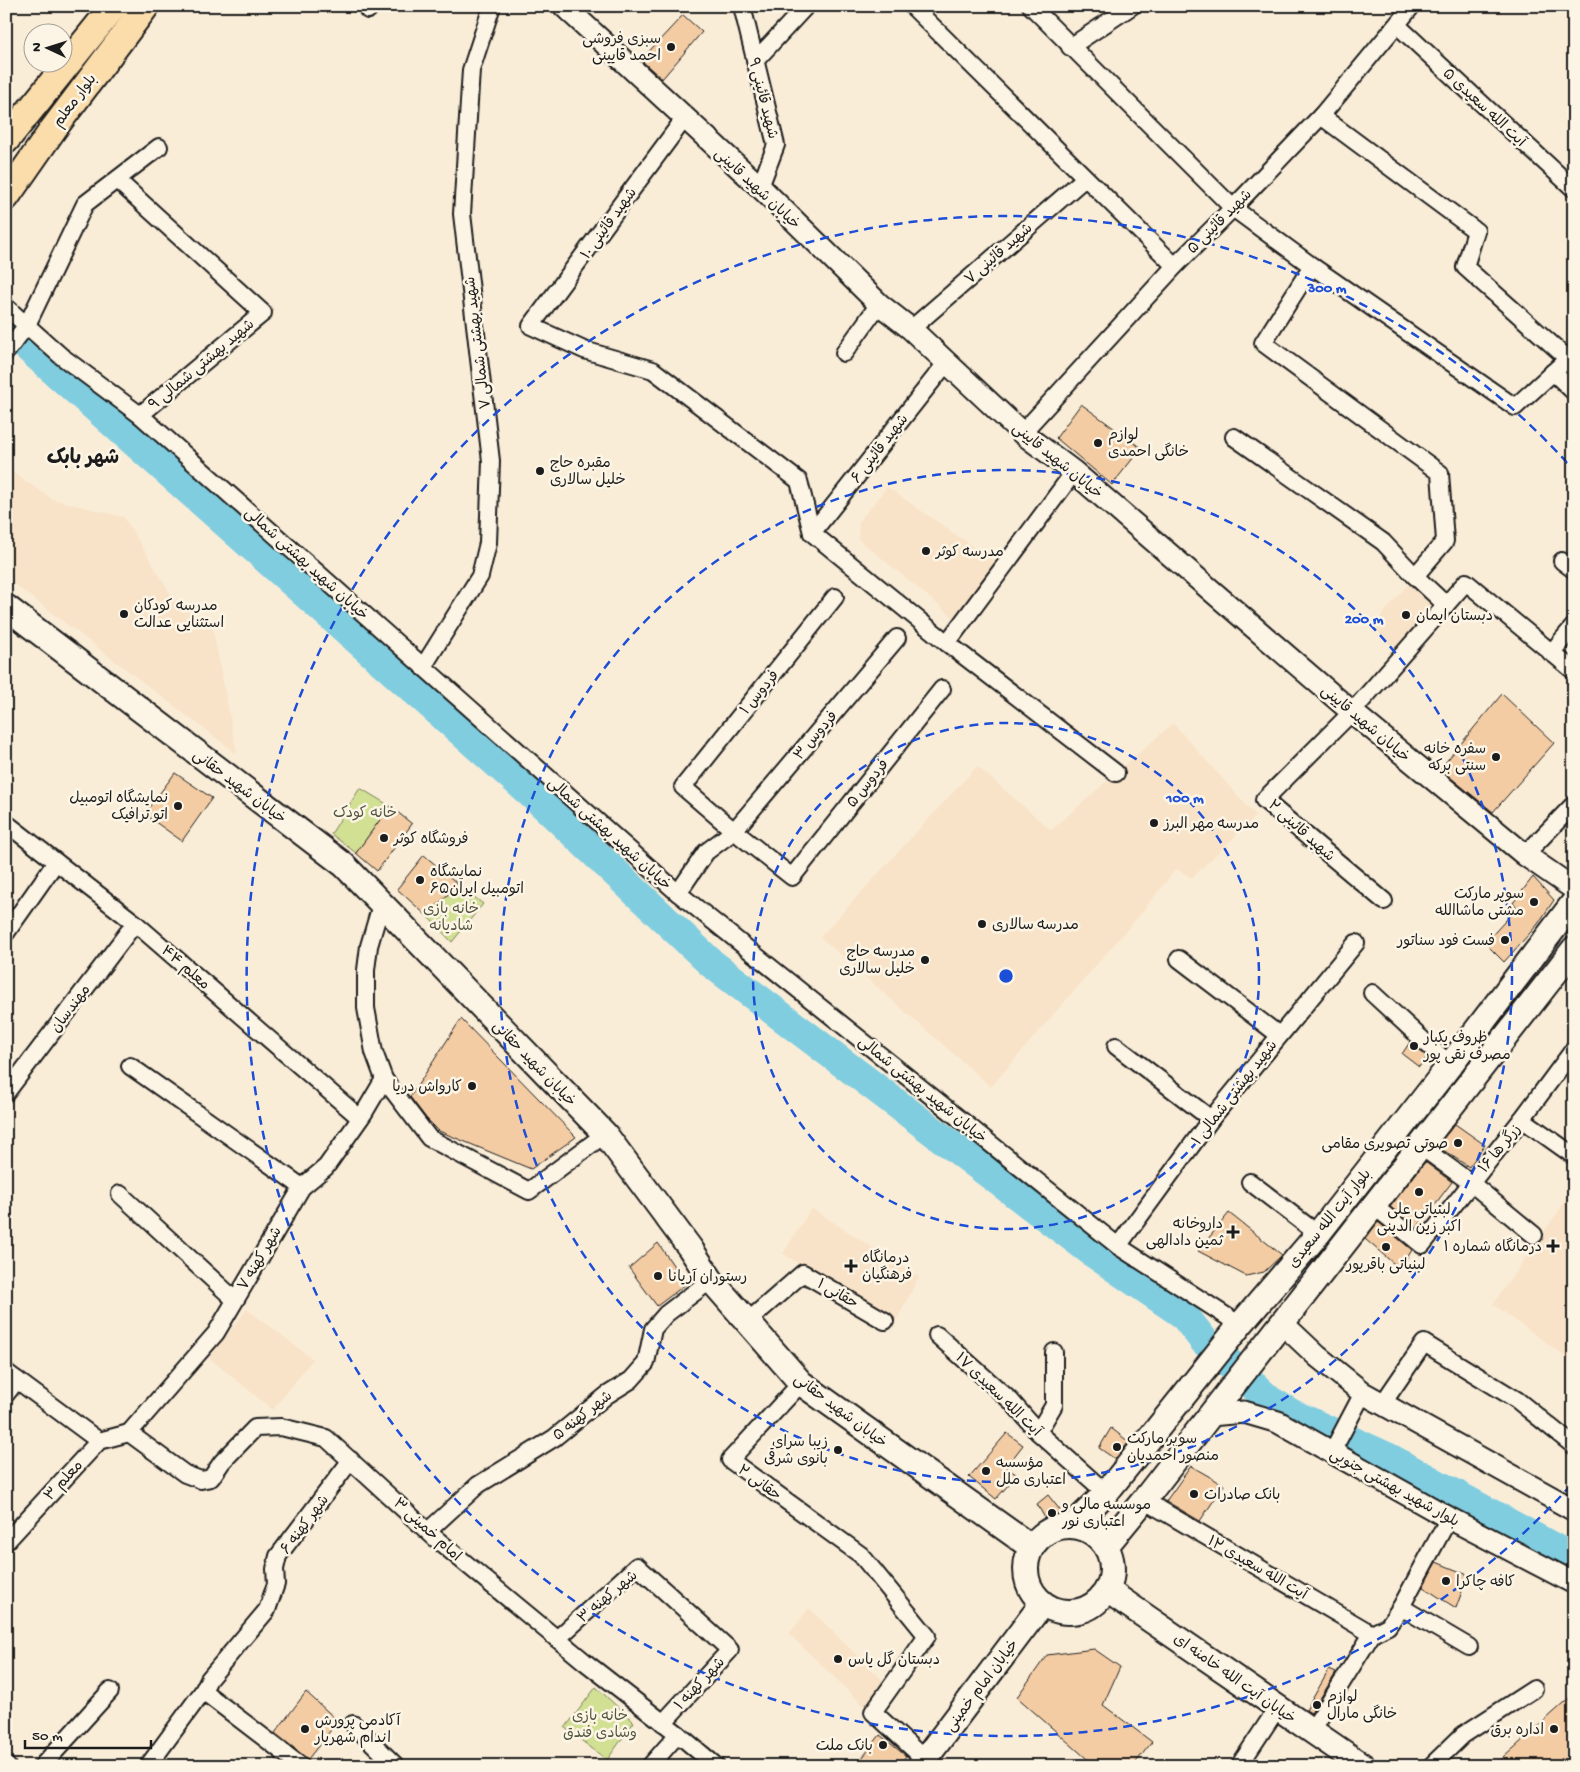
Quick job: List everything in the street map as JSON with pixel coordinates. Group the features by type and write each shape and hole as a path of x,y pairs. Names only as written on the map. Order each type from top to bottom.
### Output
{"main road":[{"name":"بلوار معلم","path":"6,140 114,6"},
{"name":"بلوار معلم","path":"6,197 54,128 146,6"},
{"name":"خیابان شهید حقانی","path":"6,607 344,865 605,1134 690,1248 711,1280 801,1383 1031,1547"},
{"name":"بلوار آیت الله سعیدی","path":"1073,1525 1106,1493 1240,1325 1318,1234 1450,1065 1572,903"},
{"name":"بلوار آیت الله سعیدی","path":"1106,1546 1144,1500 1574,949"},
{"path":"1073,1525 1086,1528 1106,1546 1111,1556 1113,1567 1112,1579 1100,1599 1090,1607 1079,1611 1067,1612 1055,1610 1042,1604 1029,1584 1026,1572 1027,1559 1031,1547 1039,1537 1049,1530 1060,1526 1073,1525"},
{"name":"خیابان آیت الله خامنه ای","path":"1107,1590 1362,1766"},
{"name":"خیابان امام خمینی","path":"925,1764 1042,1604"}],"street":[{"name":"شهید بهشتی شمالی ۷","path":"423,667 480,576 488,543 491,462 462,214 471,70 492,6"},
{"name":"خیابان شهید قایینی","path":"564,6 684,119 760,187 879,304 947,362 1022,433 1074,472 1352,712 1525,855 1572,903"},
{"name":"شهید قائینی ۹","path":"742,6 776,145 760,187"},
{"path":"754,61 806,6"},
{"path":"912,6 1175,266"},
{"path":"1031,6 1233,208 1312,266 1515,407 1571,355 1465,267 1476,231 1321,116"},
{"path":"1070,47 1132,6"},
{"name":"شهید قائینی ۵","path":"1022,433 1175,266 1321,116 1412,6"},
{"name":"آیت الله سعیدی ۵","path":"1397,25 1574,189"},
{"name":"شهید قائینی ۱۰","path":"684,119 532,326 584,350 653,370 799,481 812,533"},
{"path":"6,352 27,325 85,204 159,148"},
{"name":"شهید قائینی ۷","path":"910,329 1085,178"},
{"name":"شهید بهشتی شمالی ۹","path":"117,180 263,313 140,415"},
{"path":"1312,266 1263,343 1440,473 1445,541 1416,576"},
{"path":"844,353 879,304"},
{"name":"خیابان شهید بهشتی شمالی","path":"6,307 62,356 140,415 678,893 1118,1246 1240,1325"},
{"name":"شهید قائینی ۶","path":"812,533 947,362"},
{"path":"1553,372 1574,392"},
{"path":"1234,437 1383,542 1446,605"},
{"path":"947,643 1074,472"},
{"path":"812,533 947,643 1116,773"},
{"path":"1352,712 1466,582 1574,671"},
{"name":"فردوس ۱","path":"734,831 683,787 835,597"},
{"path":"1551,653 1574,626"},
{"name":"فردوس ۳","path":"678,893 706,852 734,831 897,638"},
{"name":"فردوس ۵","path":"734,831 792,877 942,690"},
{"name":"شهید قائینی ۲","path":"1352,712 1264,800 1384,901"},
{"path":"1525,855 1574,804"},
{"name":"معلم ۴۴","path":"6,823 135,923 360,1118"},
{"path":"6,933 56,862"},
{"path":"381,905 368,946 366,970 366,1008 374,1052 384,1079 429,1138 529,1191 605,1134"},
{"name":"مهندسان","path":"6,1093 135,923"},
{"name":"شهید بهشتی شمالی ۱","path":"1118,1246 1211,1119 1356,943"},
{"path":"1179,959 1279,1035"},
{"path":"1372,993 1450,1065"},
{"path":"1116,1046 1211,1119"},
{"name":"زرگر ها ۱۶","path":"1374,1206 1422,1244 1522,1119 1574,1049"},
{"path":"130,1066 302,1187"},
{"name":"شهر کهنه ۷","path":"129,1433 216,1333 302,1187 326,1167 384,1079"},
{"path":"1522,1119 1574,1156"},
{"path":"1420,1146 1471,1183 1534,1235"},
{"path":"1250,1182 1318,1234"},
{"path":"120,1194 235,1300"},
{"name":"حقانی ۱","path":"747,1322 803,1273 885,1321"},
{"name":"شهر کهنه ۵","path":"428,1531 478,1485 554,1438 607,1395 631,1380 646,1363 654,1329 666,1314 711,1280"},
{"path":"1282,1323 1317,1356 1363,1393 1574,1510"},
{"name":"آیت الله سعیدی ۱۷","path":"937,1335 1010,1401 1038,1432 1106,1493"},
{"path":"1384,1403 1424,1343 1517,1400 1574,1446"},
{"path":"1038,1432 1054,1405 1054,1352"},
{"path":"6,1394 12,1376 99,1441 129,1433"},
{"name":"حقانی ۲","path":"801,1383 730,1460 861,1555 927,1636 873,1712 925,1764"},
{"path":"1332,1452 1363,1393"},
{"name":"بلوار شهید بهشتی جنوبی","path":"1210,1415 1244,1412 1278,1422 1450,1518 1574,1583"},
{"name":"امام خمینی ۳","path":"129,1433 185,1474 201,1480 212,1478 222,1462 255,1428 281,1427 326,1438 428,1531 557,1639 716,1766"},
{"name":"معلم ۳","path":"6,1542 99,1441"},
{"name":"شهر کهنه ۶","path":"148,1766 203,1691 209,1679 267,1610 276,1584 275,1569 278,1556 351,1460"},
{"name":"آیت الله سعیدی ۱۲","path":"1144,1500 1372,1634"},
{"path":"1311,1732 1372,1634 1388,1626 1401,1606 1450,1518"},
{"name":"شهر کهنه ۳","path":"557,1639 638,1566 680,1604"},
{"name":"شهر کهنه ۱","path":"663,1723 730,1650 680,1604"},
{"path":"1401,1606 1469,1647"},
{"path":"1431,1766 1463,1735 1534,1689"},
{"path":"42,1766 110,1691"},
{"path":"203,1691 301,1766"},
{"path":"1239,1766 1278,1708"},
{"path":"353,1724 396,1766"},
{"path":"650,1766 678,1734"}],"shaded area":[{"name":"مدرسه کودکان استثنایی عدالت","path":"6,467 52,499 124,517 177,604 212,624 237,754 6,578"},
{"name":"مدرسه کوثر","path":"887,487 997,563 953,617 858,539 859,521"},
{"name":"دبستان ایمان","path":"1415,576 1438,604 1397,653 1373,626"},
{"name":"مدرسه سالاری","path":"1173,723 1256,816 1192,878 1176,869 1143,911 991,1087 820,937 977,766 1051,830"},
{"name":"درمانگاه شماره ۱","path":"1574,1189 1574,1363 1493,1304"},
{"name":"درمانگاه فرهنگیان","path":"811,1208 919,1277 896,1322 783,1254"},
{"path":"247,1309 313,1359 273,1410 209,1358"},
{"name":"دبستان گل یاس","path":"809,1608 886,1684 867,1709 789,1634"}],"green space":[{"name":"خانه کودک","path":"360,788 390,806 356,853 331,834"},
{"name":"خانه بازی شادیانه","path":"458,884 483,904 452,942 427,916"},
{"name":"خانه بازی وشادی فندق","path":"596,1687 634,1722 607,1760 565,1728"}],"building":[{"name":"سبزی فروشی احمد قایینی","path":"683,15 702,32 662,79 641,60"},
{"name":"لوازم خانگی احمدی","path":"1081,404 1141,448 1112,485 1056,438"},
{"name":"سفره خانه سنتی برکه","path":"1502,694 1554,743 1493,812 1440,769"},
{"name":"نمایشگاه اتومبیل اتو ترافیک","path":"175,773 212,798 182,841 144,814"},
{"name":"فروشگاه کوثر","path":"390,806 412,824 377,871 356,853"},
{"path":"424,855 458,884 427,916 397,889"},
{"path":"1533,877 1554,900 1538,924 1504,962 1485,943 1517,908 1513,903"},
{"name":"کارواش دریا","path":"461,1019 576,1137 531,1169 439,1131 410,1097"},
{"name":"ظروف یکبار مصرف نقی پور","path":"1410,1042 1427,1057 1419,1067 1402,1054"},
{"name":"صوتی تصویری مقامی","path":"1455,1124 1485,1145 1469,1167 1437,1146"},
{"name":"لبنیاتی علی اکبر زین الدینی","path":"1425,1162 1452,1182 1417,1228 1390,1207"},
{"name":"داروخانه ثمین دادالهی","path":"1229,1213 1282,1255 1264,1272 1246,1276 1198,1251"},
{"name":"لبنیاتی باقرپور","path":"1378,1222 1412,1250 1400,1269 1365,1239"},
{"name":"رستوران آریانا","path":"658,1243 686,1284 657,1306 629,1268"},
{"name":"سوپر مارکت منصور احمدیان","path":"1111,1428 1129,1442 1115,1459 1099,1448"},
{"path":"1007,1433 1023,1445 1006,1467 1017,1475 996,1499 969,1477"},
{"name":"بانک صادرات","path":"1191,1466 1224,1485 1200,1521 1166,1501"},
{"name":"موسسه مالی و اعتباری نور","path":"1048,1495 1064,1515 1060,1524 1050,1527 1037,1504"},
{"name":"کافه چاکرا","path":"1436,1562 1468,1575 1456,1608 1423,1587"},
{"path":"1094,1649 1120,1667 1103,1705 1152,1742 1133,1766 1095,1766 1017,1697 1047,1655"},
{"path":"1329,1670 1336,1673 1311,1713 1306,1710"},
{"name":"آکادمی پرورش اندام شهریار","path":"306,1692 338,1721 308,1759 275,1733"},
{"name":"اداره برق","path":"1574,1694 1574,1766 1494,1766"},
{"name":"بانک ملت","path":"880,1735 906,1756 898,1766 856,1766"}],"waterway":[{"path":"6,328 545,806 711,963 1095,1254 1183,1314 1205,1342"},
{"path":"1225,1359 1269,1400 1292,1414 1389,1458 1574,1559"}],"place":[{"name":"سبزی فروشی احمد قایینی","path":"671,47"},
{"name":"لوازم خانگی احمدی","path":"1098,443"},
{"name":"مقبره حاج خلیل سالاری","path":"540,471"},
{"name":"مدرسه کوثر","path":"926,551"},
{"name":"مدرسه کودکان استثنایی عدالت","path":"124,614"},
{"name":"دبستان ایمان","path":"1406,615"},
{"name":"سفره خانه سنتی برکه","path":"1496,757"},
{"name":"نمایشگاه اتومبیل اتو ترافیک","path":"178,806"},
{"name":"مدرسه مهر البرز","path":"1154,823"},
{"name":"فروشگاه کوثر","path":"384,838"},
{"name":"نمایشگاه اتومبیل ایران۶۵","path":"420,880"},
{"name":"سوپر مارکت مشتی ماشاالله","path":"1534,902"},
{"name":"مدرسه سالاری","path":"982,924"},
{"name":"فست فود سناتور","path":"1505,940"},
{"name":"مدرسه حاج خلیل سالاری","path":"925,960"},
{"name":"ظروف یکبار مصرف نقی پور","path":"1414,1046"},
{"name":"کارواش دریا","path":"472,1086"},
{"name":"صوتی تصویری مقامی","path":"1458,1143"},
{"name":"لبنیاتی علی اکبر زین الدینی","path":"1419,1192"},
{"name":"داروخانه ثمین دادالهی","path":"1233,1232"},
{"name":"درمانگاه شماره ۱","path":"1553,1246"},
{"name":"لبنیاتی باقرپور","path":"1386,1247"},
{"name":"درمانگاه فرهنگیان","path":"851,1266"},
{"name":"رستوران آریانا","path":"658,1276"},
{"name":"سوپر مارکت منصور احمدیان","path":"1117,1447"},
{"name":"زیبا سرای بانوی شرقی","path":"838,1450"},
{"name":"مؤسسه اعتباری ملل","path":"986,1471"},
{"name":"بانک صادرات","path":"1194,1494"},
{"name":"موسسه مالی و اعتباری نور","path":"1052,1513"},
{"name":"کافه چاکرا","path":"1446,1581"},
{"name":"دبستان گل یاس","path":"838,1659"},
{"name":"لوازم خانگی مارال","path":"1317,1705"},
{"name":"آکادمی پرورش اندام شهریار","path":"305,1729"},
{"name":"اداره برق","path":"1554,1729"},
{"name":"بانک ملت","path":"883,1745"}],"district":[{"name":"شهر بابک","path":"83,456"}]}
